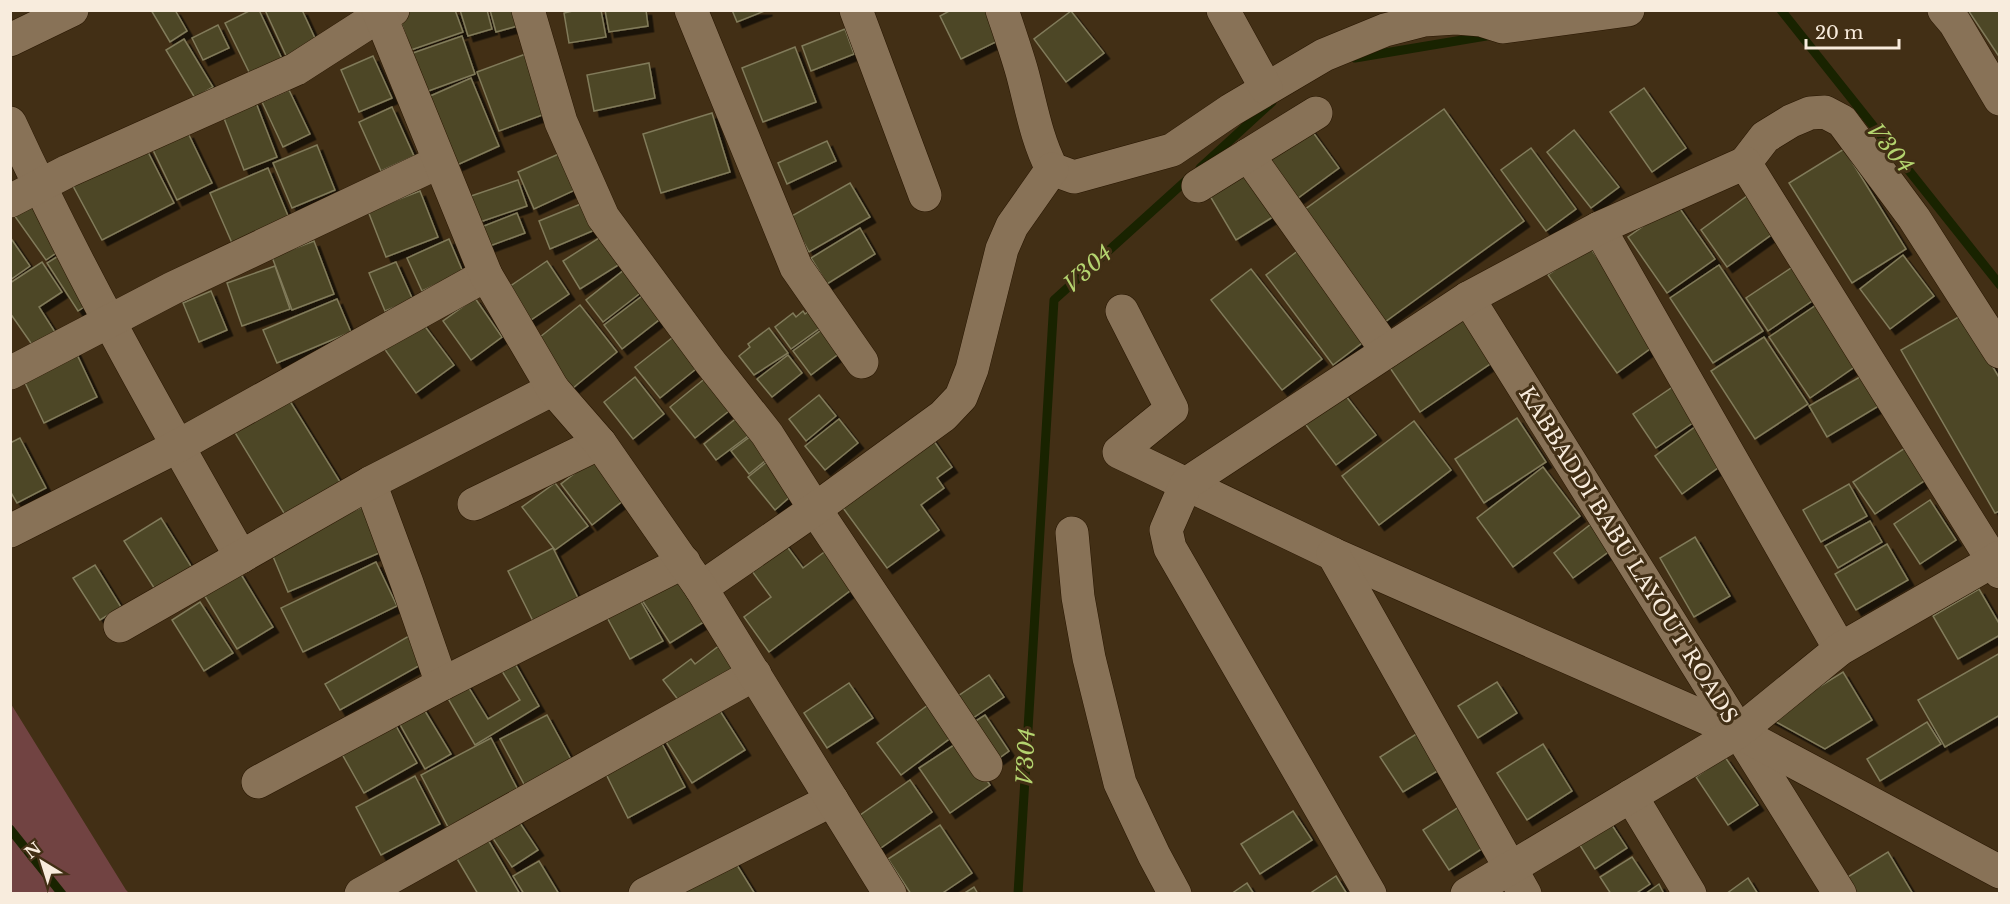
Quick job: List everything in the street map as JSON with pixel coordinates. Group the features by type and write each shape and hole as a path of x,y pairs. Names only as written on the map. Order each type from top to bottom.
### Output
{"street":[{"path":"10,40 72,10"},
{"path":"528,10 561,122 603,217 710,362 767,434 986,765"},
{"path":"691,10 796,267 862,362"},
{"path":"856,10 925,195"},
{"path":"1223,10 1266,88"},
{"path":"1011,14 1027,98 1043,151 1052,169 1074,177 1172,150 1266,88 1324,55 1385,30 1424,20 1478,15 1503,27 1628,10"},
{"path":"1944,10 1955,23 2000,99"},
{"path":"10,201 68,171 296,69 384,12 439,162 486,275 553,389 600,443 693,575 890,894"},
{"path":"1370,894 1170,548 1166,530 1186,484 1468,298 1599,228 1744,163 1765,137 1810,112 1825,112 1842,121 1914,218 2000,352"},
{"path":"1198,186 1316,113"},
{"path":"10,123 39,186 111,321 178,446 241,556"},
{"path":"1248,155 1387,351"},
{"path":"10,373 173,288 439,162"},
{"name":"KABBADDI BABU LAYOUT ROADS","path":"1468,298 1738,732 1840,649 1997,563 1744,163"},
{"path":"258,782 442,684 693,575 815,509 943,416 961,397 972,369 1002,249 1012,226 1052,169"},
{"path":"1599,228 1840,649"},
{"path":"10,531 178,446 486,275"},
{"path":"1122,311 1172,409 1119,452 1334,555 1738,732 2000,872"},
{"path":"120,626 370,483 553,389"},
{"path":"474,504 600,443"},
{"path":"370,483 442,684"},
{"path":"1072,534 1078,597 1089,658 1120,783 1154,855 1176,894"},
{"path":"1334,555 1518,881"},
{"path":"361,894 755,674"},
{"path":"1467,894 1518,881 1631,796 1738,732"},
{"path":"1738,732 1840,894"},
{"path":"1631,796 1690,894"},
{"path":"645,894 832,800"}],"shaded area":[{"path":"11,704 126,890 129,893 11,893"}],"building":[{"path":"151,10 175,10 187,31 170,42"},
{"path":"251,10 259,10 283,61 251,76 225,23"},
{"path":"265,10 302,10 319,47 289,62"},
{"path":"455,10 463,32 411,50 397,11"},
{"path":"460,10 487,10 492,29 468,36"},
{"path":"490,10 522,10 525,24 496,32"},
{"path":"577,10 601,10 606,37 569,43 564,13"},
{"path":"605,10 646,10 648,26 609,32"},
{"path":"732,10 767,10 737,22"},
{"path":"951,10 995,10 1008,36 961,59 940,16"},
{"path":"1968,10 2000,10 2000,58"},
{"path":"1071,11 1104,53 1066,82 1034,39"},
{"path":"218,25 229,48 203,60 192,38"},
{"path":"845,29 854,54 811,71 802,46"},
{"path":"462,36 475,74 423,93 410,54"},
{"path":"184,39 213,87 195,98 166,50"},
{"path":"795,47 816,102 763,122 742,68"},
{"path":"531,52 553,111 499,131 477,72"},
{"path":"373,56 392,98 359,112 341,70"},
{"path":"649,63 655,98 594,111 587,75"},
{"path":"471,78 499,146 457,165 428,97"},
{"path":"1644,88 1686,148 1652,172 1610,112"},
{"path":"289,90 310,134 283,147 262,102"},
{"path":"255,100 277,157 244,170 222,113"},
{"path":"392,107 414,156 381,171 359,122"},
{"path":"1444,109 1524,221 1378,327 1297,215"},
{"path":"712,113 730,172 661,193 643,134"},
{"path":"1307,124 1339,168 1294,201 1262,157"},
{"path":"1574,130 1619,187 1591,208 1547,152"},
{"path":"188,133 212,183 177,200 153,150"},
{"path":"827,141 836,161 787,184 778,163"},
{"path":"317,145 335,190 292,208 273,163"},
{"path":"146,148 174,203 102,240 73,186"},
{"path":"1531,148 1576,209 1546,231 1501,170"},
{"path":"570,149 586,185 534,209 518,172"},
{"path":"1844,149 1906,249 1852,283 1789,183"},
{"path":"268,168 289,218 232,243 210,193"},
{"path":"1250,172 1276,215 1236,240 1210,196"},
{"path":"518,180 527,206 480,222 471,196"},
{"path":"850,183 870,217 809,252 790,217"},
{"path":"420,191 438,237 386,257 368,211"},
{"path":"1751,193 1778,230 1727,267 1701,230"},
{"path":"593,199 604,226 550,249 539,221"},
{"path":"33,202 65,247 46,260 14,215"},
{"path":"1676,203 1715,259 1667,293 1628,237"},
{"path":"517,213 525,233 487,247 479,228"},
{"path":"860,228 875,254 827,284 811,258"},
{"path":"602,236 620,264 580,289 563,261"},
{"path":"10,237 30,266 10,280"},
{"path":"449,239 463,272 422,291 407,258"},
{"path":"314,241 334,294 292,310 272,257"},
{"path":"1589,246 1658,343 1617,373 1548,275"},
{"path":"1299,250 1366,340 1333,365 1266,275"},
{"path":"63,253 93,301 78,311 47,263"},
{"path":"1903,255 1934,296 1890,329 1860,289"},
{"path":"547,261 569,294 528,322 506,289"},
{"path":"42,262 62,292 39,307 55,332 33,346 10,313 10,283"},
{"path":"396,262 413,300 385,311 369,273"},
{"path":"1800,262 1821,295 1768,331 1746,298"},
{"path":"1719,265 1763,331 1713,363 1670,298"},
{"path":"275,266 290,309 242,326 227,283"},
{"path":"629,266 647,288 603,322 586,300"},
{"path":"1251,269 1322,359 1282,390 1211,300"},
{"path":"211,291 227,330 199,342 183,303"},
{"path":"646,293 664,316 622,349 604,325"},
{"path":"475,298 502,337 471,360 443,321"},
{"path":"337,299 351,332 277,363 263,330"},
{"path":"1825,299 1866,359 1810,398 1769,337"},
{"path":"580,305 617,352 573,388 535,341"},
{"path":"815,307 827,323 791,349 775,327 793,313 796,317 803,311 805,314"},
{"path":"1459,312 1493,362 1420,412 1386,362"},
{"path":"1962,315 2000,379 2000,511 1995,513 1901,350"},
{"path":"418,317 454,365 416,393 381,344"},
{"path":"828,325 845,349 811,375 793,351"},
{"path":"769,328 788,353 754,375 739,356 750,347 748,344"},
{"path":"677,334 701,365 660,398 635,367"},
{"path":"1764,337 1808,404 1755,439 1711,371"},
{"path":"73,346 97,397 44,423 20,372"},
{"path":"788,355 802,373 772,397 757,379"},
{"path":"713,372 739,403 695,438 670,407"},
{"path":"1865,374 1882,404 1827,437 1809,406"},
{"path":"635,377 664,414 633,439 604,402"},
{"path":"1677,384 1700,418 1656,448 1633,414"},
{"path":"1339,387 1376,435 1336,465 1300,417"},
{"path":"819,395 836,416 806,441 789,419"},
{"path":"288,398 342,485 287,518 234,431"},
{"path":"743,413 756,430 716,460 704,444"},
{"path":"1517,418 1546,462 1484,503 1455,459"},
{"path":"839,419 858,443 825,470 805,446"},
{"path":"1414,421 1451,470 1379,525 1342,476"},
{"path":"1699,424 1726,462 1682,494 1655,456"},
{"path":"759,430 776,452 749,474 731,451"},
{"path":"929,434 952,467 937,478 944,488 921,505 939,530 887,568 838,501"},
{"path":"20,438 46,488 17,503 10,491 10,443"},
{"path":"1905,448 1927,479 1875,514 1853,482"},
{"path":"773,457 799,489 775,510 748,477"},
{"path":"593,459 624,500 592,525 561,484"},
{"path":"1543,467 1580,516 1513,567 1477,518"},
{"path":"555,483 588,526 555,550 522,507"},
{"path":"1849,484 1867,516 1821,542 1803,510"},
{"path":"1930,500 1956,540 1920,564 1894,524"},
{"path":"367,505 386,550 288,592 269,547"},
{"path":"161,518 194,571 158,594 124,541"},
{"path":"1870,521 1882,542 1838,568 1825,546"},
{"path":"1591,524 1611,550 1573,578 1554,553"},
{"path":"1695,537 1730,596 1694,617 1660,558"},
{"path":"783,541 803,568 831,547 859,584 769,652 744,617 771,597 749,567"},
{"path":"1887,544 1908,580 1856,610 1835,574"},
{"path":"553,548 578,598 533,621 508,571"},
{"path":"376,562 397,606 303,652 281,608"},
{"path":"95,565 121,607 100,620 73,578"},
{"path":"239,571 273,627 237,649 203,593"},
{"path":"679,577 707,620 670,643 642,600"},
{"path":"1979,589 2000,625 2000,635 1958,659 1933,616"},
{"path":"636,593 663,641 630,659 604,612"},
{"path":"200,602 233,653 204,671 172,620"},
{"path":"409,636 424,663 340,710 325,684"},
{"path":"720,645 738,669 685,709 663,680 691,659 695,664"},
{"path":"2000,653 2000,715 1945,747 1918,700"},
{"path":"513,660 539,706 475,745 446,695 466,683 488,719 520,700 500,668"},
{"path":"1843,672 1872,720 1825,749 1769,718"},
{"path":"989,675 1004,697 973,718 958,696"},
{"path":"1497,682 1517,713 1478,738 1458,706"},
{"path":"849,683 873,718 827,748 804,713"},
{"path":"932,702 956,734 901,775 877,743"},
{"path":"715,703 745,750 692,783 663,737"},
{"path":"422,706 451,754 425,769 398,721"},
{"path":"547,715 572,761 525,786 500,739"},
{"path":"985,715 1009,751 998,759 974,722"},
{"path":"391,717 417,763 364,793 338,747"},
{"path":"1927,722 1941,744 1880,781 1867,759"},
{"path":"1421,731 1444,767 1403,792 1380,757"},
{"path":"491,738 518,790 448,827 421,775"},
{"path":"659,738 685,787 628,818 603,768"},
{"path":"960,741 990,785 950,813 919,768"},
{"path":"1543,744 1572,791 1527,820 1497,773"},
{"path":"1725,757 1758,805 1728,825 1696,777"},
{"path":"415,776 440,824 381,855 356,807"},
{"path":"910,780 932,812 878,850 856,818"},
{"path":"1465,803 1491,843 1449,870 1423,830"},
{"path":"512,811 538,850 512,867 486,828"},
{"path":"1293,811 1312,840 1260,874 1241,844"},
{"path":"1608,819 1627,848 1595,869 1576,839"},
{"path":"940,825 972,873 941,894 911,894 888,859"},
{"path":"481,828 520,894 478,894 450,847"},
{"path":"1888,852 1913,894 1855,894 1846,878"},
{"path":"732,857 755,894 674,894"},
{"path":"1632,857 1650,884 1635,894 1611,894 1600,877"},
{"path":"539,861 559,894 524,894 513,876"},
{"path":"1336,876 1347,894 1309,894"},
{"path":"1748,878 1758,894 1726,894"},
{"path":"1247,883 1254,894 1231,894"},
{"path":"1659,884 1664,894 1645,894"},
{"path":"974,887 978,894 963,894"}],"waterway":[{"name":"V304","path":"1781,10 2000,285"},
{"name":"V304","path":"1355,58 1492,35"},
{"name":"V304","path":"1200,168 1272,102"},
{"name":"V304","path":"1018,894 1054,300 1190,177"},
{"name":"V304","path":"10,829 62,894"}]}
